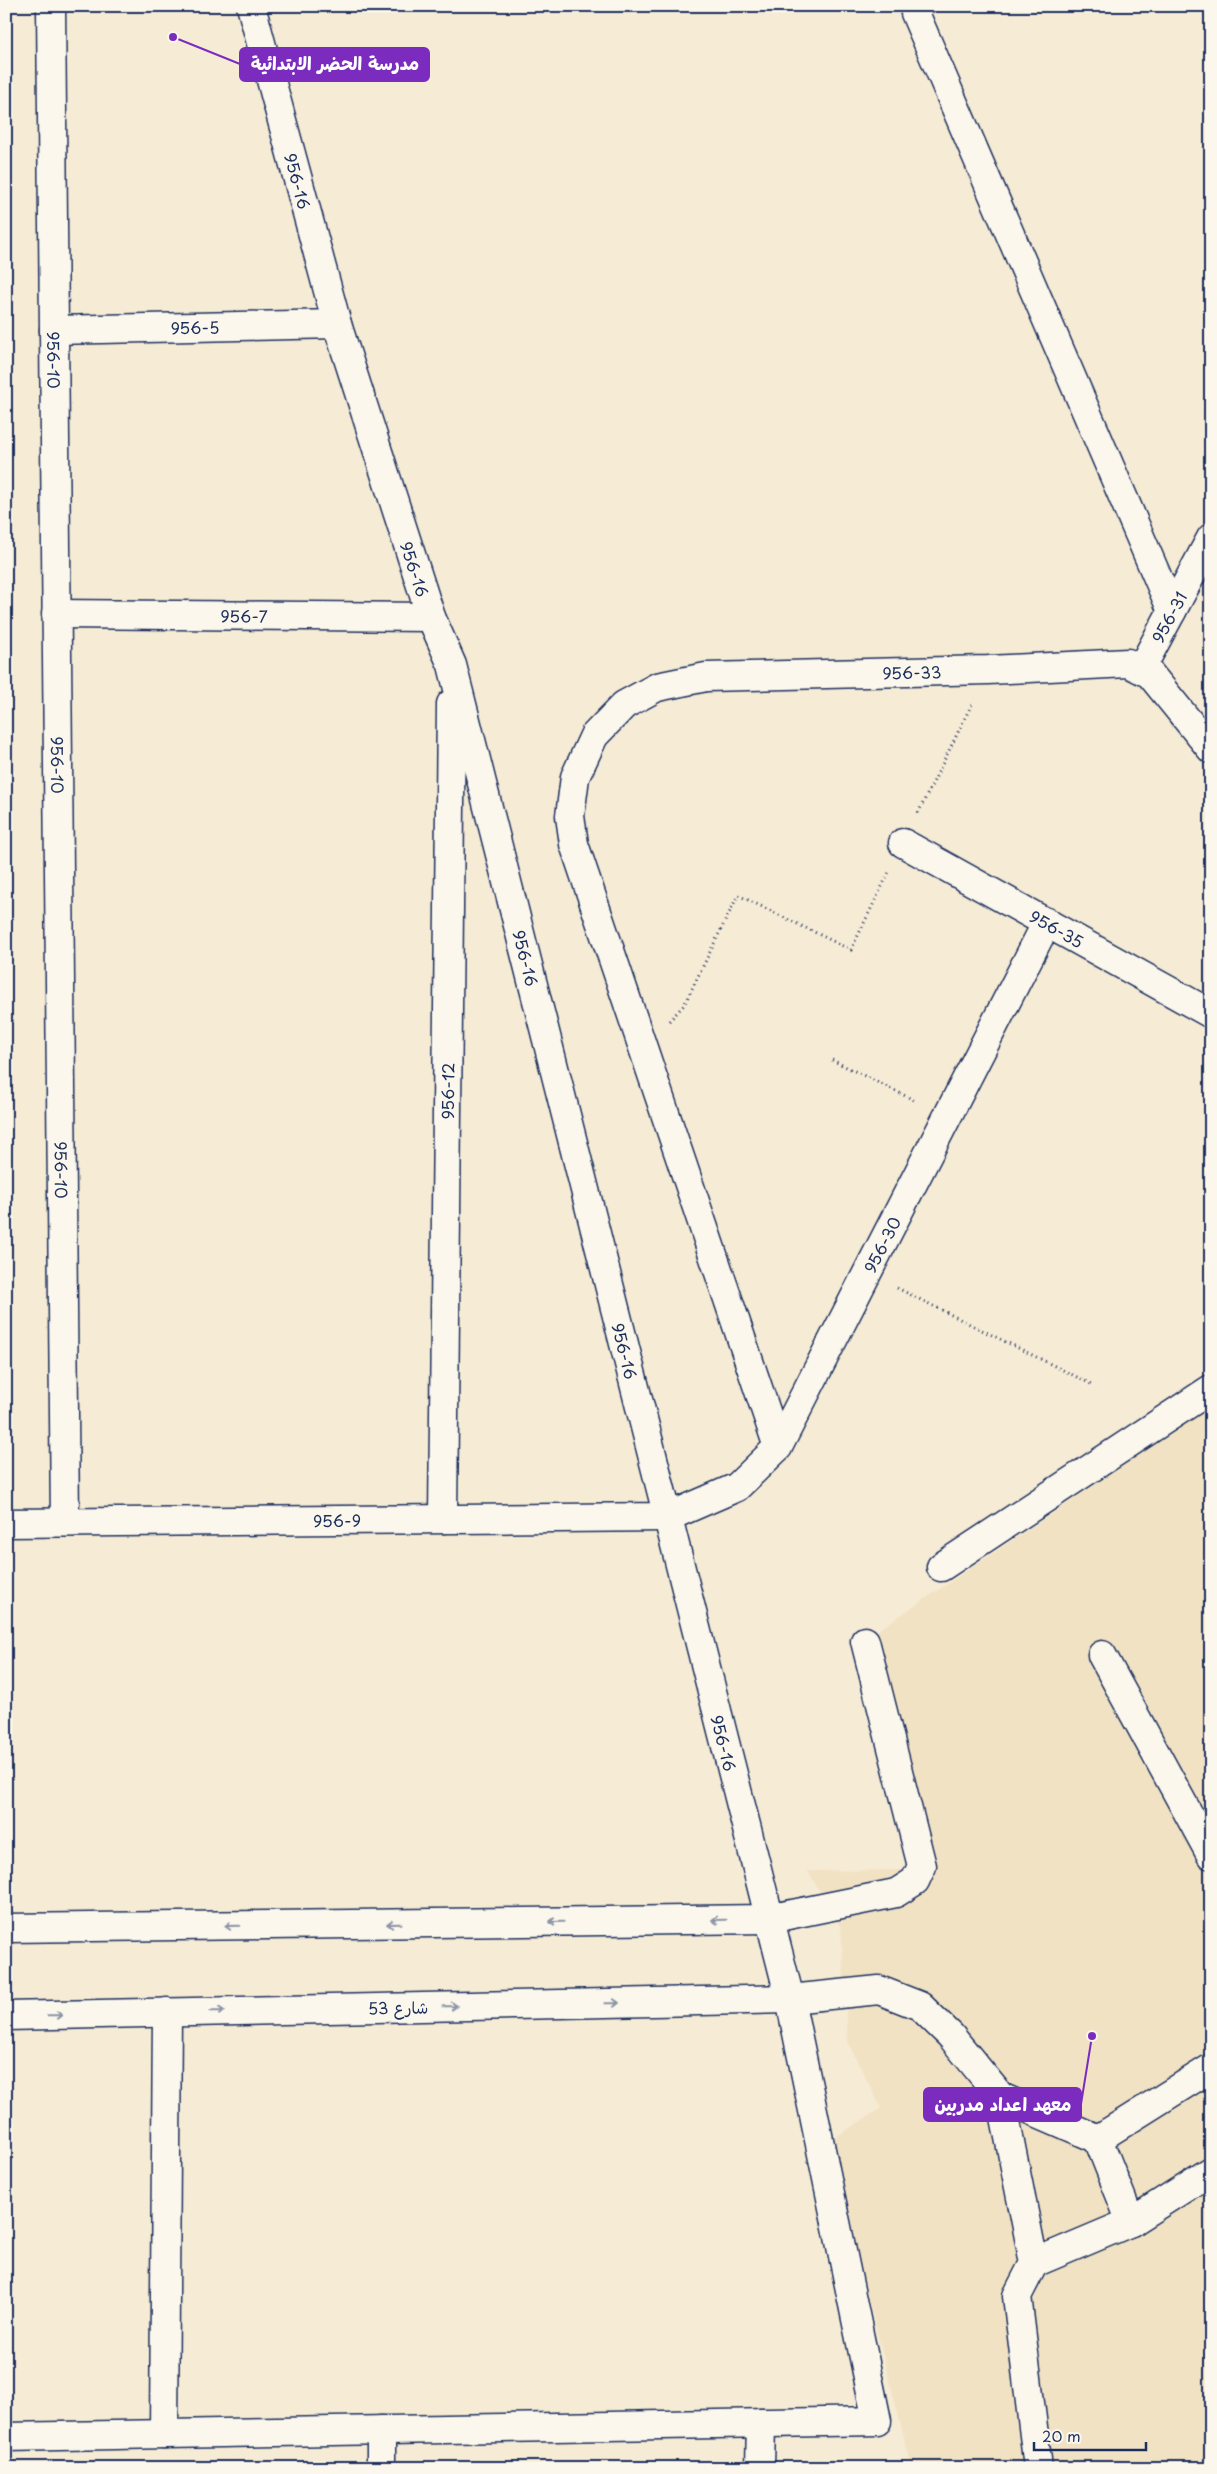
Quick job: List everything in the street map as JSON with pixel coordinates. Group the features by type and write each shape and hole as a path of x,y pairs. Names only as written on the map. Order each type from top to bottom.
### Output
{"street":[{"name":"956-10","path":"51,6 65,1522"},
{"name":"956-16","path":"251,6 337,324 431,617 452,665 768,1920 790,1999 877,2420 760,2423"},
{"path":"916,13 1172,611"},
{"name":"956-5","path":"54,330 337,324"},
{"name":"956-31","path":"1141,669 1211,538"},
{"name":"956-7","path":"56,614 431,617"},
{"name":"956-33","path":"778,1447 574,844 570,816 575,777 594,736 624,705 657,686 706,677 988,670 1128,663 1150,674 1211,749"},
{"name":"956-12","path":"443,1519 452,665"},
{"name":"956-35","path":"903,843 1211,1014"},
{"name":"956-30","path":"668,1517 737,1487 778,1447 1047,922"},
{"path":"941,1568 1211,1389"},
{"name":"956-9","path":"6,1523 668,1517"},
{"path":"6,1928 768,1920 896,1893 915,1881 922,1866 916,1836 865,1641"},
{"path":"1102,1655 1211,1855"},
{"name":"شارع 53","path":"6,2016 790,1999 879,1990 920,2006 951,2036 1000,2097"},
{"path":"164,2434 167,2012"},
{"path":"1098,2139 1211,2068"},
{"path":"1000,2097 1098,2139 1132,2222"},
{"path":"1000,2097 1034,2263 1017,2296 1038,2468"},
{"path":"1034,2263 1132,2222 1211,2171"},
{"path":"6,2437 760,2423 760,2468"},
{"path":"381,2430 381,2468"}],"path":[{"path":"639,1038 660,1028 684,1004 738,895 851,950 988,670"},
{"path":"832,1060 947,1117"},
{"path":"867,1274 1093,1385"}],"shaded area":[{"path":"1211,1407 1211,2468 912,2468 828,2142 881,2108 848,2043 841,1928 808,1871 911,1870 871,1635"}],"place":[{"name":"مدرسة الحضر الابتدائية","path":"173,37"},
{"name":"معهد اعداد مدربين","path":"1092,2036"}]}
